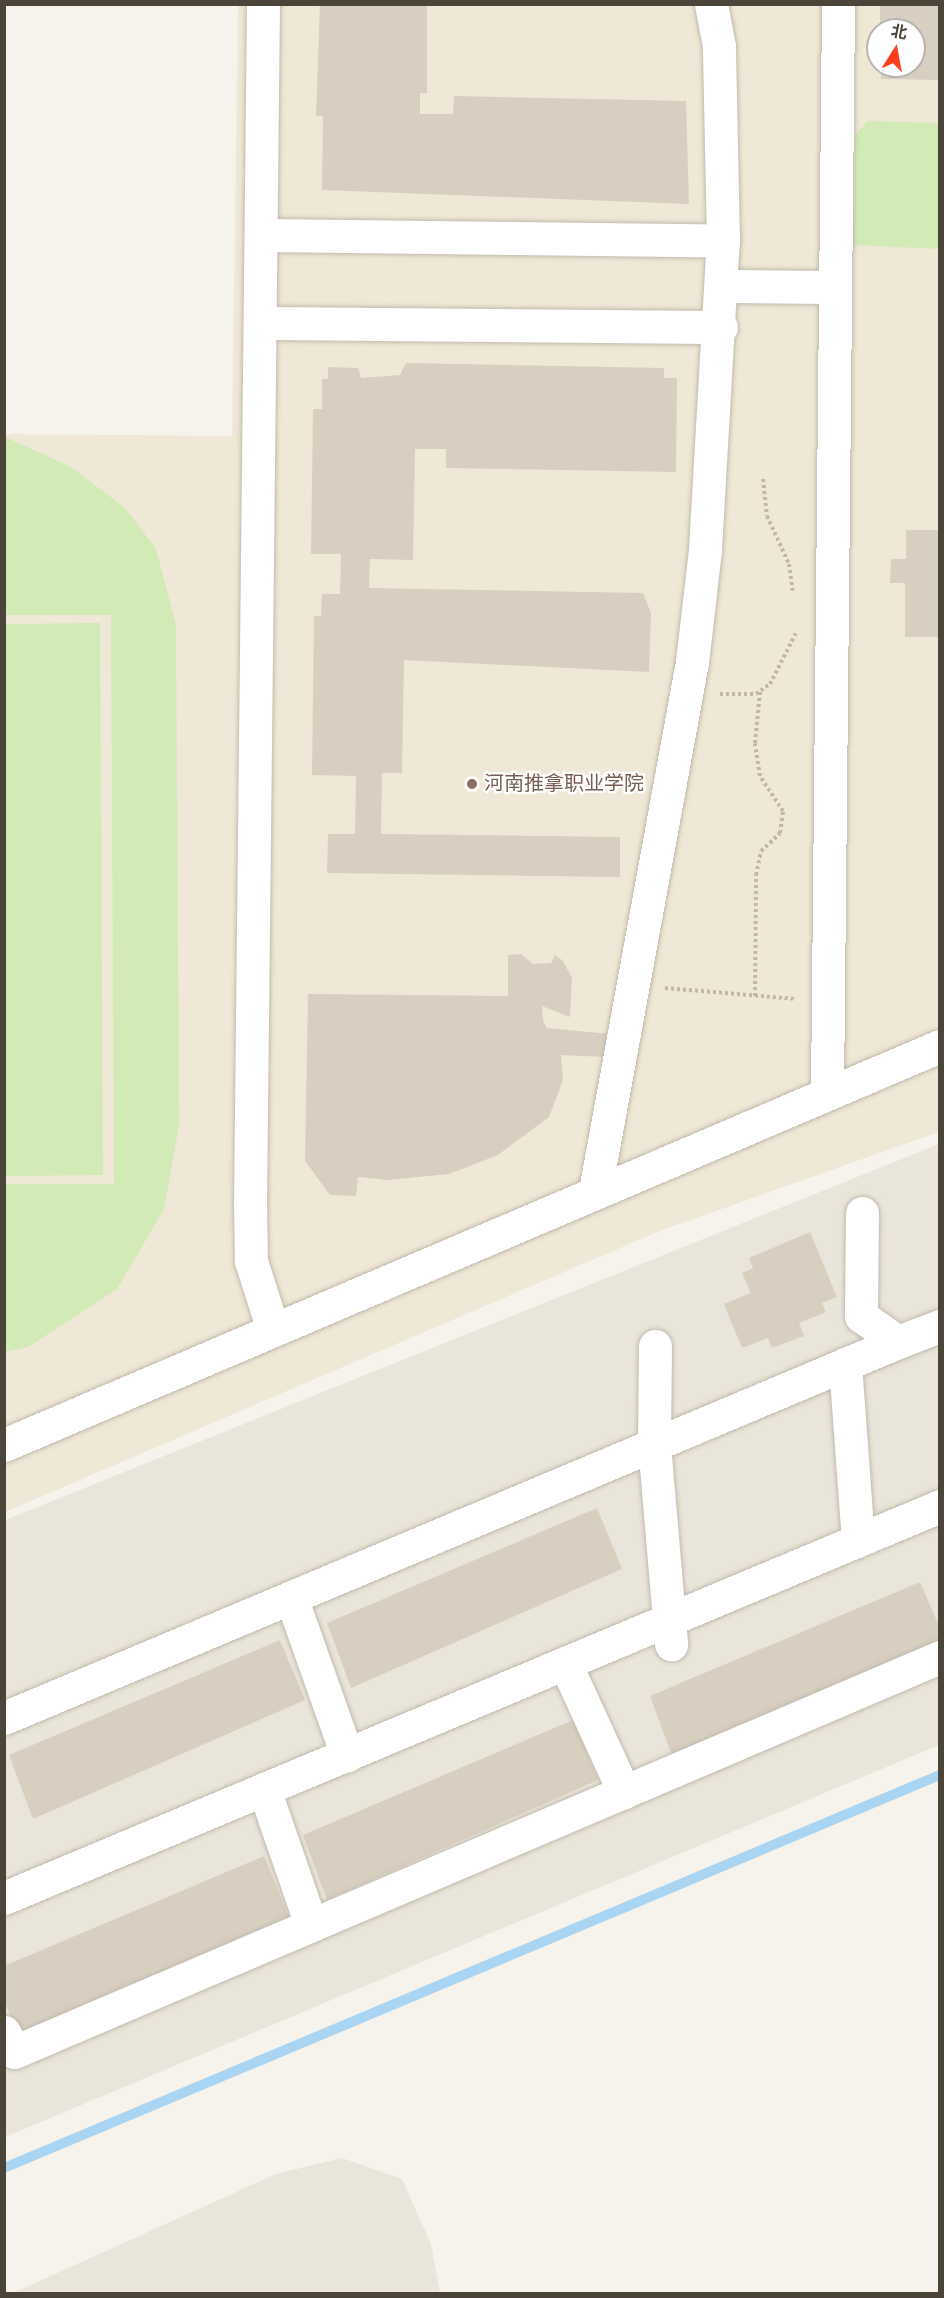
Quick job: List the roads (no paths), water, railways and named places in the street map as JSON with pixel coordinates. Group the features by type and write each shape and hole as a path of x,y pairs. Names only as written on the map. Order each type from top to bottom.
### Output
{"lane":[{"path":"263,4 251,1261 273,1330"},
{"path":"596,1191 686,692 705,549 721,327 723,241 719,46 711,4"},
{"path":"827,1092 838,4"},
{"path":"261,235 723,241"},
{"path":"722,286 835,287"},
{"path":"260,323 721,327"},
{"path":"4,1445 939,1046"},
{"path":"862,1213 861,1316 898,1342"},
{"path":"4,1718 939,1326"},
{"path":"655,1346 654,1444 669,1632"},
{"path":"846,1364 858,1541"},
{"path":"4,1898 565,1663 669,1632 858,1541 939,1506"},
{"path":"291,1597 346,1755"},
{"path":"4,2032 14,2052 939,1657"},
{"path":"565,1663 624,1792"},
{"path":"264,1789 310,1925"}],"waterway":[{"path":"4,2168 940,1775"}],"place":[{"name":"河南推拿职业学院","path":"472,784"}]}
